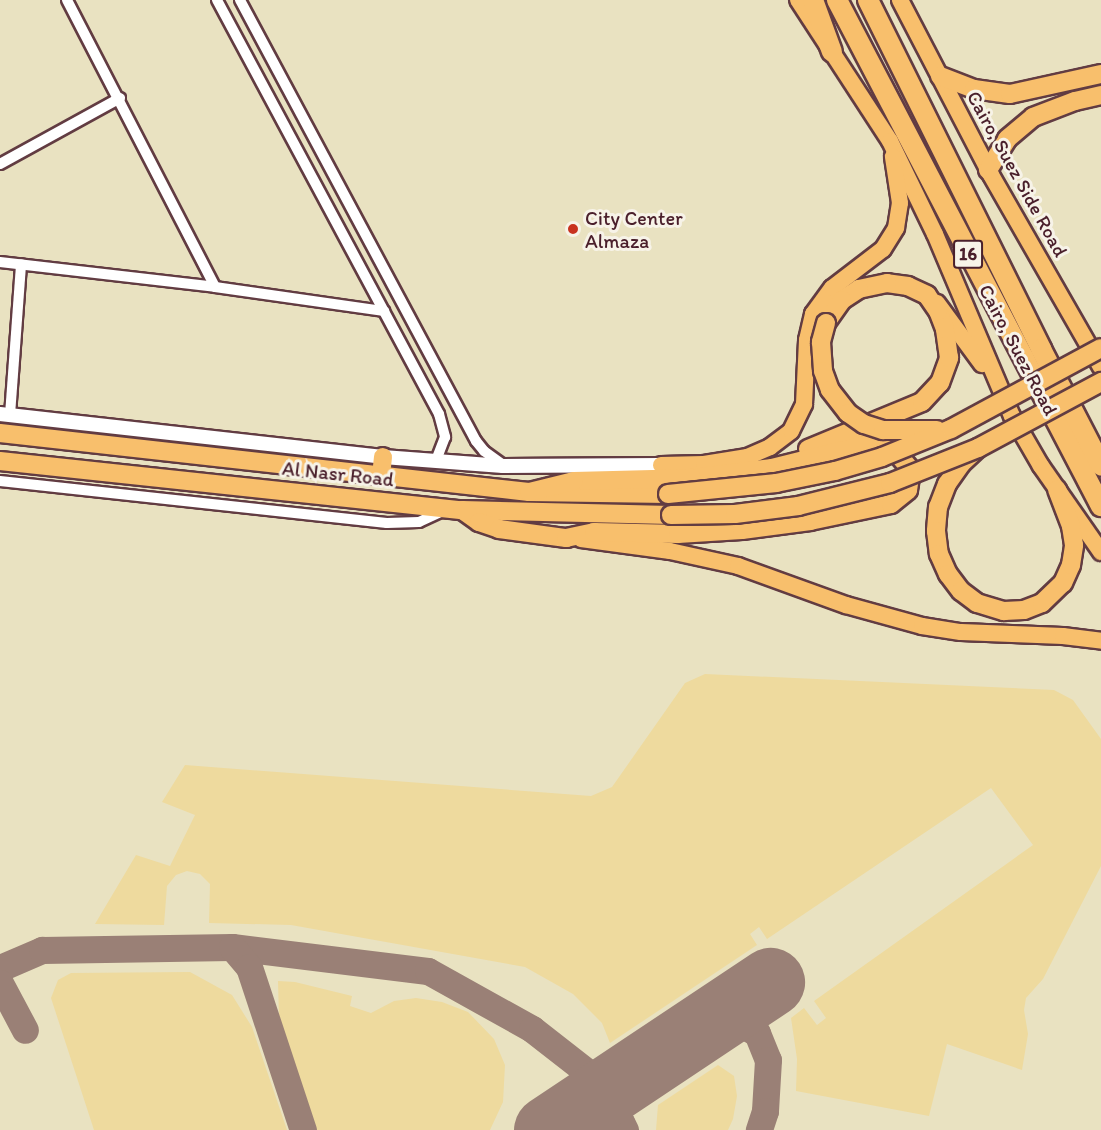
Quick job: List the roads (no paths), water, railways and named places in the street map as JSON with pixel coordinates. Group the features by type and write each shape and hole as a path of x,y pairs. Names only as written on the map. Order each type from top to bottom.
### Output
{"highway":[{"path":"813,0 832,51"},
{"name":"Cairo, Suez Road","path":"837,0 1101,506"},
{"name":"Cairo, Suez Road","path":"868,0 1101,465"},
{"path":"940,76 974,89 1010,94 1101,74"},
{"path":"988,170 1007,139 1033,117 1067,103 1101,95"},
{"path":"750,471 914,406 929,396 940,383 949,358 942,320 927,295 897,284 868,286 842,300 826,323 821,342 823,371 830,390 848,413 873,428 892,432 951,429"},
{"path":"661,476 740,489 811,477 882,457 951,429 1101,348"},
{"path":"1057,490 1073,536 1073,555 1068,574 1050,597 1024,610 995,610 968,598 954,583 944,566 936,531 938,507 953,474 978,448 1101,382"},
{"name":"Al Nasr Road","path":"0,433 529,492 661,476"},
{"path":"454,510 499,529 566,538 594,532 678,534 742,531 860,512 891,504 908,490 911,470 892,447 878,444 845,448 795,464 750,471 661,476"},
{"name":"Al Nasr Road","path":"0,461 454,510 671,515 735,514 829,500 920,473 978,448"},
{"path":"381,476 383,457"}],"main road":[{"path":"798,0 890,141 936,234 1000,391 1026,442 1101,552"},
{"name":"Cairo, Suez Side Road","path":"900,0 988,170 1101,367"},
{"path":"661,476 704,464 747,457 780,440 796,425 805,397 807,340 813,314 832,288 883,249 896,228 899,192 890,141"},
{"path":"927,295 951,318 1000,391"},
{"path":"566,538 670,551 728,563 778,578 846,605 922,626 961,632 1063,636 1101,641"}],"street":[{"path":"67,0 120,98 215,287"},
{"path":"217,0 443,421 443,445 436,460"},
{"path":"240,0 476,441 493,459 503,465"},
{"path":"0,164 120,98"},
{"path":"0,262 215,287 384,311"},
{"path":"21,264 5,414 383,457 661,476"},
{"path":"0,481 387,523 419,522 454,510"}],"place":[{"name":"City Center Almaza","path":"573,229"}]}
